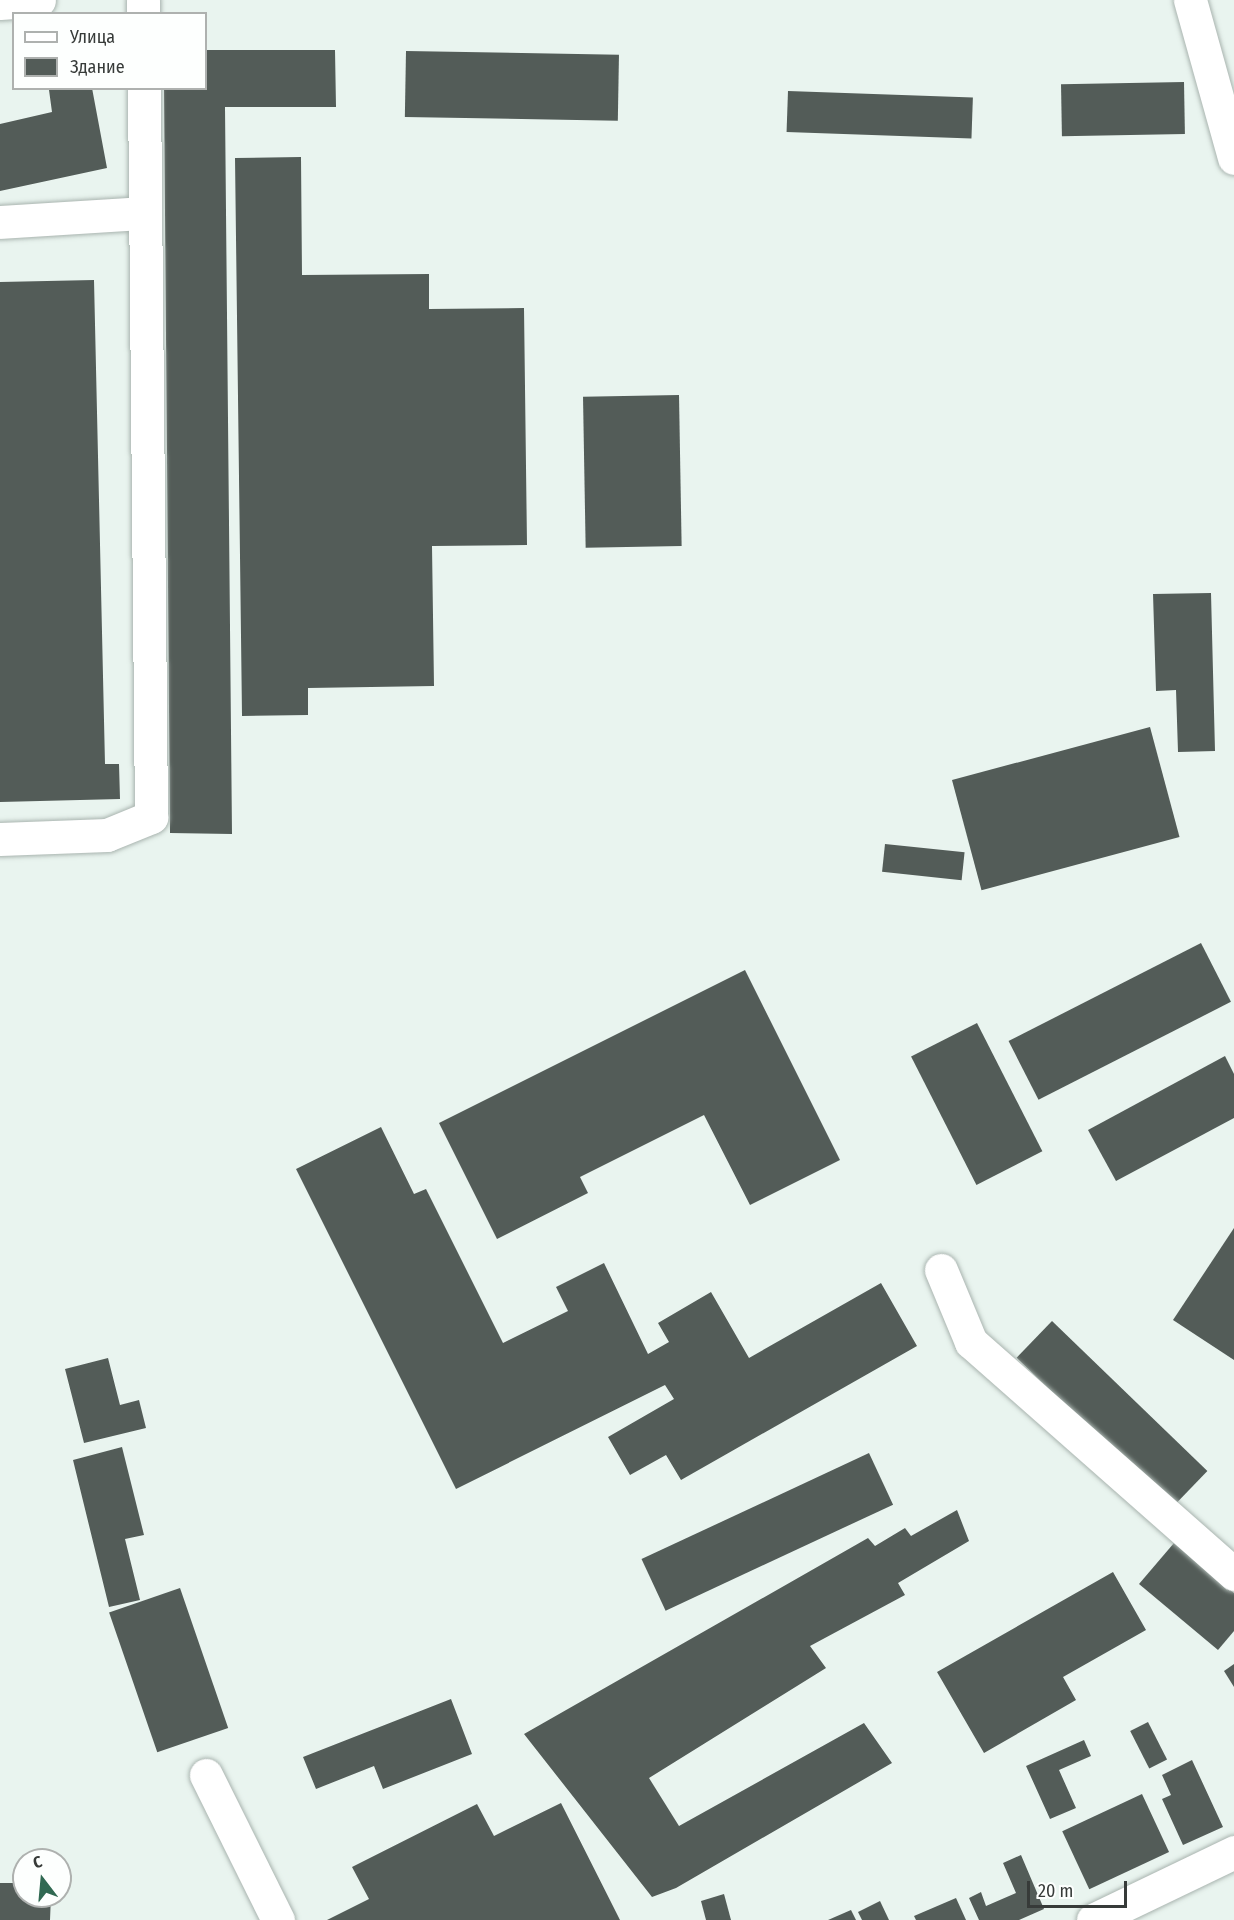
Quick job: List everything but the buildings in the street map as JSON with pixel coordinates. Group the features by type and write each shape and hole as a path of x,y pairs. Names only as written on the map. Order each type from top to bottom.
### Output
{"street":[{"path":"0,3 39,0"},
{"path":"1190,0 1234,158"},
{"path":"0,839 107,836 151,816 144,90"},
{"path":"0,222 145,213"},
{"path":"940,1270 971,1342 1234,1574"},
{"path":"206,1774 278,1920"},
{"path":"1094,1920 1234,1852"}]}
